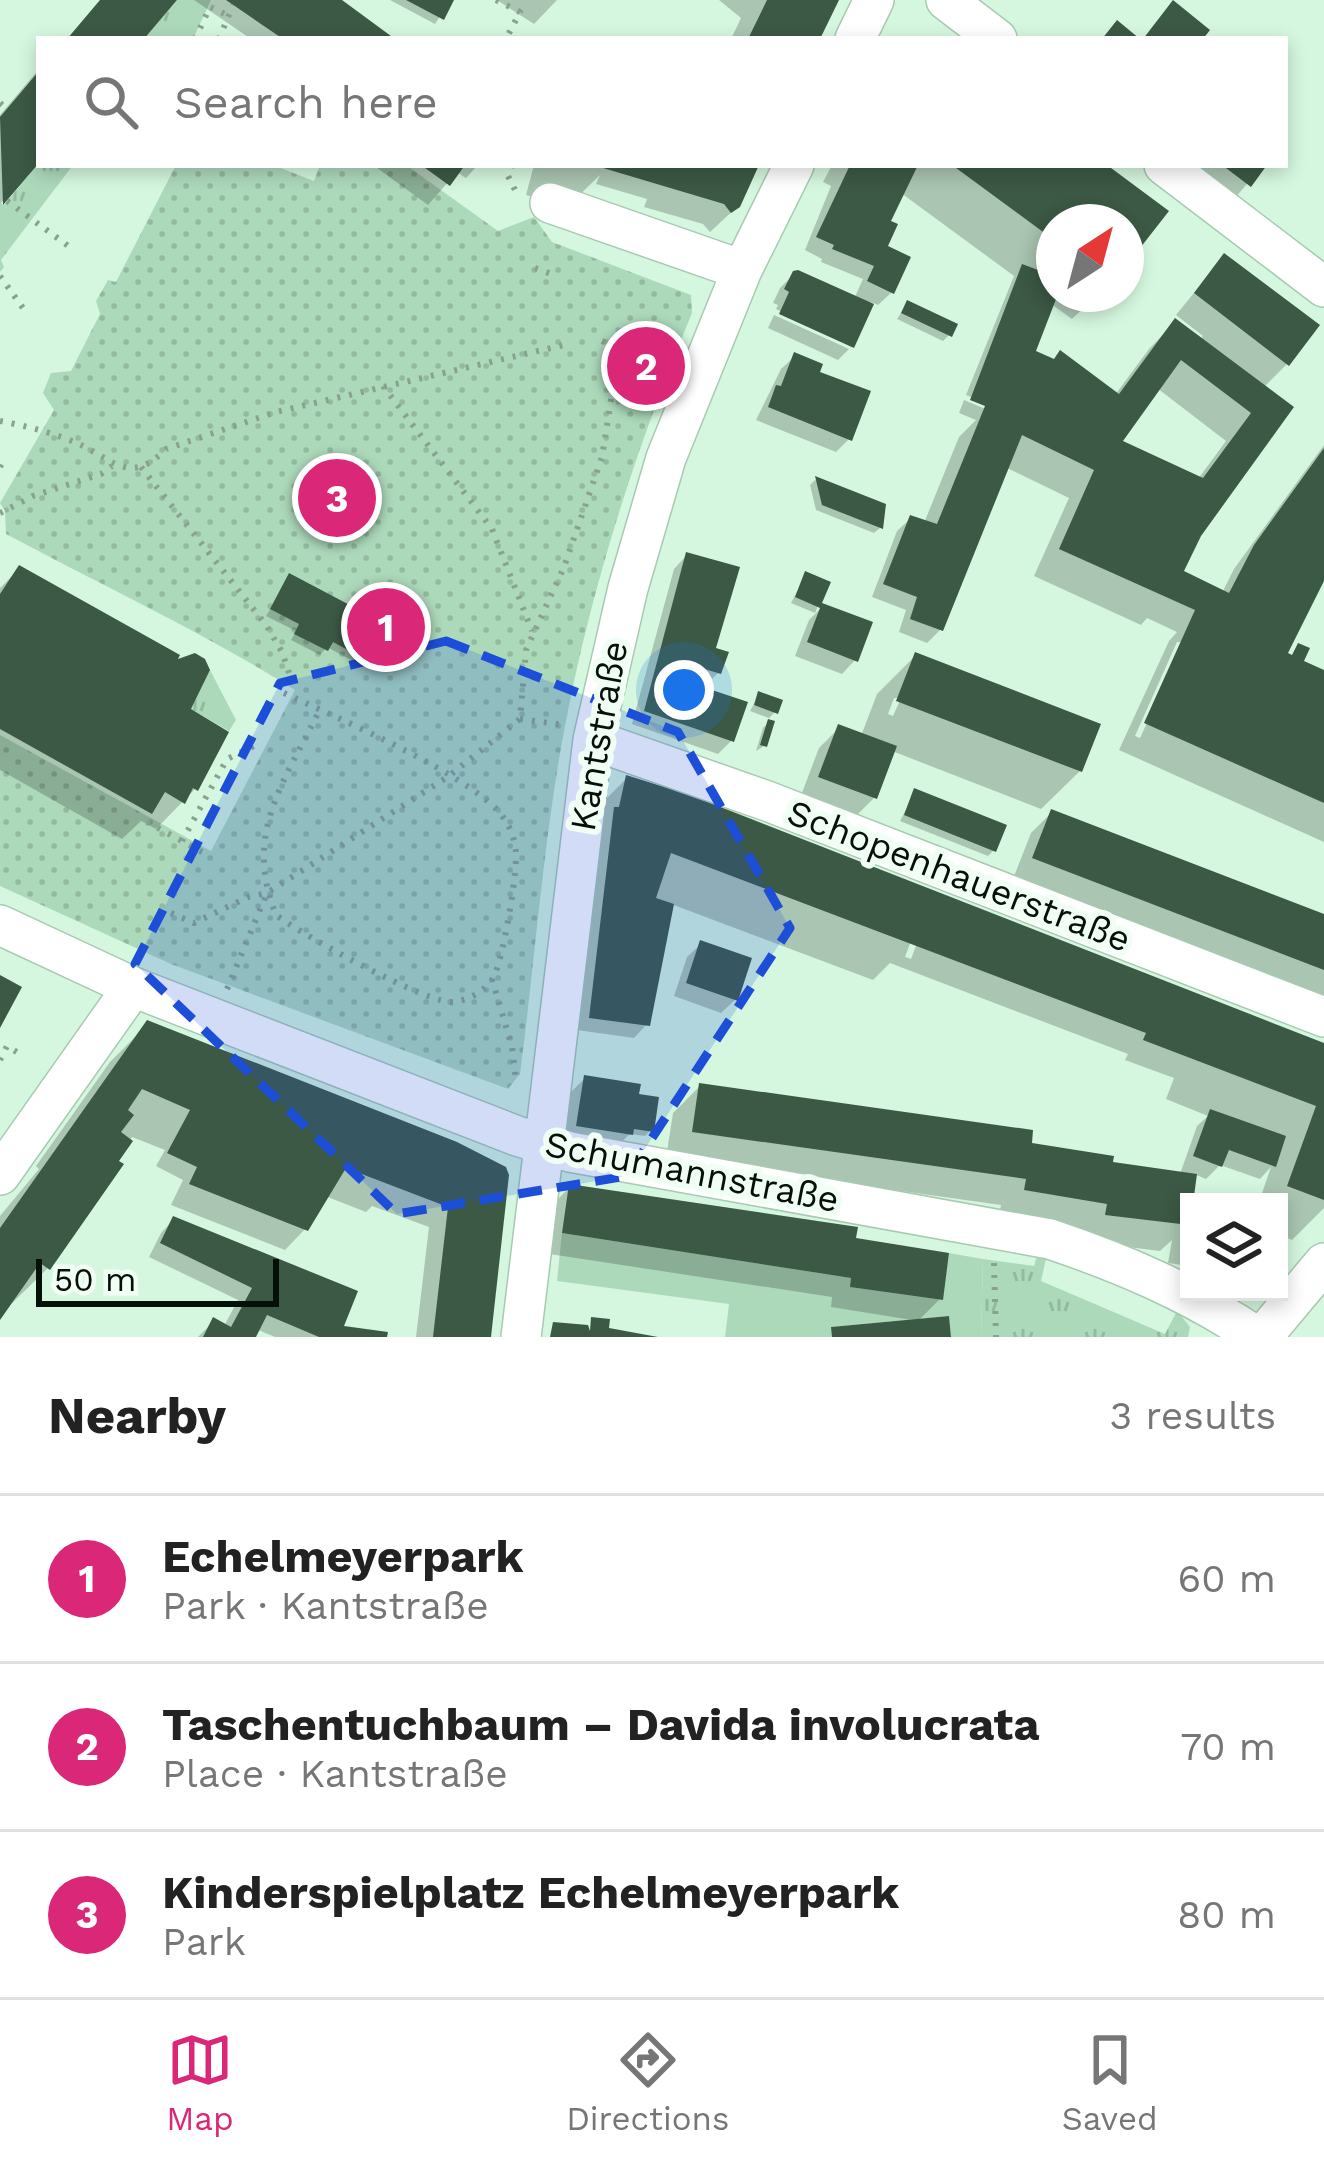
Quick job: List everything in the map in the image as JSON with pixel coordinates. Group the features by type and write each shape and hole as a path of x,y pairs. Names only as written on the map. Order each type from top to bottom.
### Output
{"street":[{"path":"856,36 874,0"},
{"path":"946,0 993,36"},
{"name":"Kantstraße","path":"521,1337 579,733 666,458 742,270 793,168"},
{"path":"1167,168 1324,287"},
{"path":"534,199 742,270"},
{"name":"Schopenhauerstraße","path":"579,733 1324,1017"},
{"name":"Schumannstraße","path":"0,925 133,987 542,1144 1050,1239 1119,1262 1186,1293 1260,1337"},
{"path":"0,1175 133,987"},
{"path":"1260,1337 1324,1262"}],"path":[{"path":"496,0 520,12 508,36"},
{"path":"220,36 233,5"},
{"path":"196,36 210,7 229,16"},
{"path":"511,168 508,176 534,199"},
{"path":"7,201 71,248"},
{"path":"535,268 557,276"},
{"path":"0,276 23,308"},
{"path":"648,327 668,334"},
{"path":"0,421 83,446 112,466 127,469 166,449 276,412 568,344"},
{"path":"171,913 194,923 267,893 448,776 520,719 532,632 564,567 602,457 617,362"},
{"path":"383,386 492,529 532,632"},
{"path":"0,513 112,466"},
{"path":"140,466 266,625 291,679"},
{"path":"284,693 448,776 496,809 509,825 516,853 505,935 492,979 481,992 455,1002 422,995 276,915 267,893 263,836 319,711"},
{"path":"520,719 579,733"},
{"path":"182,841 227,759 258,744"},
{"path":"147,822 202,852"},
{"path":"227,986 267,893"},
{"path":"492,979 517,1082"},
{"path":"0,1060 8,1046 20,1054"},
{"path":"993,1259 996,1337"}],"highlighted area":[{"path":"446,641 678,732 790,928 627,1176 397,1214 135,964 280,683"}],"green space":[{"path":"177,0 211,0 194,36 147,36"},
{"path":"36,167 71,168 1,260 0,272 0,203 4,205"},
{"path":"174,168 281,168 314,181 319,168 410,168 498,231 534,217 552,242 691,295 692,313 617,519 575,677 550,816 520,1074 508,1089 171,964 0,886 0,735 211,851 295,690 6,534 0,503 54,410 43,393 51,373 71,371 100,314 96,301 108,280 116,282"},
{"path":"210,670 236,720 229,731 191,709"},
{"path":"562,1233 851,1278 851,1287 942,1300 949,1253 983,1259 981,1337 951,1337 949,1316 832,1327 832,1337 725,1337 729,1304 557,1281"},
{"path":"1037,1256 1046,1259 1041,1281 1165,1334 1177,1311 1190,1327 1188,1337 981,1337 983,1259 1034,1266"}],"building":[{"path":"100,0 177,0 147,36 70,36"},
{"path":"226,0 342,0 391,36 279,36"},
{"path":"406,0 454,0 444,20"},
{"path":"767,0 839,0 821,36 749,36"},
{"path":"1173,0 1210,30 1205,36 1145,36"},
{"path":"1117,20 1136,36 1104,36"},
{"path":"36,75 36,166 3,205 0,117"},
{"path":"425,168 463,168 450,186"},
{"path":"603,168 758,168 740,207 731,213 724,204"},
{"path":"849,168 917,168 891,221 898,224 888,246 911,257 894,294 867,281 874,266 816,237"},
{"path":"956,168 1111,168 1169,211 1144,243 1144,204 1036,204 1036,227"},
{"path":"1226,168 1265,168 1251,187"},
{"path":"1224,253 1320,325 1289,366 1194,293"},
{"path":"1022,264 1036,269 1036,312 1051,312 1036,351 1054,359 1060,350 1119,394 1175,318 1294,407 1201,536 1184,571 1229,593 1254,545 1324,448 1324,581 1288,653 1292,655 1298,643 1310,648 1304,661 1324,670 1324,803 1144,723 1195,610 1059,549 1094,470 1022,435 943,631 910,619 917,597 883,584 910,515 937,524 985,406 970,400","holes":["1181,360 1251,413 1203,478 1123,441"]},
{"path":"798,270 874,304 854,348 779,314 789,292 784,289"},
{"path":"907,300 958,324 952,337 901,313"},
{"path":"794,352 823,364 820,372 871,391 852,441 768,407"},
{"path":"815,476 886,504 883,529 822,505"},
{"path":"686,552 740,567 716,648 729,652 721,674 698,667 694,684 748,702 734,742 644,711"},
{"path":"19,565 180,655 178,659 195,653 205,659 210,670 191,709 229,732 198,791 193,788 185,804 165,792 152,814 0,729 0,594"},
{"path":"805,571 831,582 822,603 873,622 858,662 807,642 820,608 795,597"},
{"path":"289,573 380,621 361,657 333,642 328,651 294,634 299,624 270,609"},
{"path":"915,652 1101,724 1082,772 896,701"},
{"path":"758,691 783,700 778,714 754,705"},
{"path":"768,719 775,721 767,747 760,745"},
{"path":"838,724 897,746 877,799 818,777"},
{"path":"626,775 690,795 1324,1043 1324,1200 1287,1186 1316,1106 1143,1040 1146,1033 671,853 656,898 674,904 650,1026 589,1018 614,807 619,807"},
{"path":"914,788 1007,825 996,852 904,815"},
{"path":"1051,809 1324,914 1324,970 1032,858"},
{"path":"700,940 752,958 738,1001 686,983"},
{"path":"0,975 22,987 0,1028"},
{"path":"147,1020 457,1142 506,1167 509,1175 491,1337 433,1337 448,1207 346,1168 308,1231 189,1184 197,1167 167,1153 190,1110 142,1089 128,1110 134,1115 121,1132 133,1141 119,1161 124,1164 50,1270 40,1263 0,1320 0,1228"},
{"path":"584,1075 641,1084 639,1094 659,1097 654,1132 634,1129 633,1135 576,1126"},
{"path":"699,1083 1033,1130 1032,1143 1114,1156 1113,1162 1197,1174 1194,1193 1180,1193 1180,1224 1105,1215 1107,1204 1024,1190 1026,1179 692,1132"},
{"path":"1210,1109 1286,1136 1276,1167 1229,1150 1222,1167 1193,1156"},
{"path":"569,1184 858,1227 856,1238 949,1253 943,1300 850,1287 851,1278 562,1233"},
{"path":"173,1216 358,1291 344,1326 388,1332 387,1337 319,1337 267,1315 256,1337 203,1337 213,1317 231,1327 252,1288 160,1243"},
{"path":"949,1316 951,1337 832,1337 831,1327"},
{"path":"591,1317 610,1319 609,1328 658,1337 550,1337 553,1322 588,1325 590,1331"}],"place":[{"name":"Taschentuchbaum – Davida involucrata","path":"646,366"},
{"name":"Kinderspielplatz Echelmeyerpark","path":"337,498"},
{"name":"Echelmeyerpark","path":"386,627"}]}
